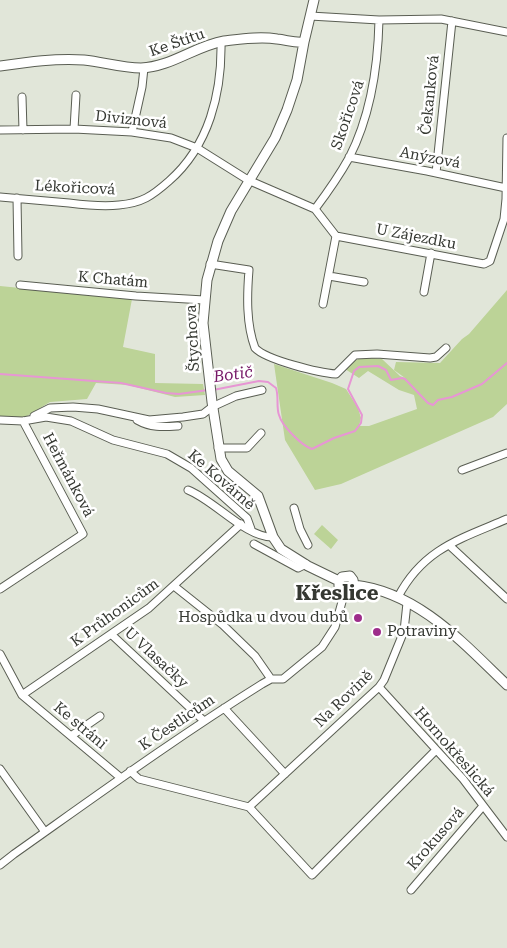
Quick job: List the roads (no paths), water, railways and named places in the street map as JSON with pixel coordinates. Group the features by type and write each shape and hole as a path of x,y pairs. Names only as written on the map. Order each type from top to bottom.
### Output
{"street":[{"name":"Štychova","path":"314,0 297,80 288,110 275,138 231,211 210,264 204,300 203,323 212,404 221,460 228,471 258,496 274,538 281,549 339,581 344,576 350,576 354,585 372,588 398,597 425,612 445,627 507,685"},
{"path":"310,16 379,20 429,18 507,32"},
{"name":"Skořicová","path":"315,209 349,157 359,132 373,87 378,50 379,20"},
{"name":"Čekanková","path":"436,173 452,21"},
{"name":"Ke Štítu","path":"0,66 57,59 85,60 144,68 164,64 221,42 264,38 294,43 304,42"},
{"name":"Lékořicová","path":"0,197 89,205 118,205 139,201 152,196 181,170 197,148 217,95 221,66 221,42"},
{"path":"132,132 142,87 144,68"},
{"path":"74,128 76,95"},
{"path":"22,97 23,130"},
{"name":"Diviznová","path":"0,130 74,128 132,132 170,138 197,148 248,180"},
{"path":"506,188 507,138"},
{"name":"Anýzová","path":"349,157 506,188"},
{"path":"248,180 315,209 336,236 323,304"},
{"name":"U Zájezdku","path":"336,236 484,264 490,261 504,218 506,188"},
{"path":"17,198 18,256"},
{"path":"424,292 431,253"},
{"path":"210,264 249,270 247,288 249,317 255,348 263,353 308,370 336,374 355,355 377,354 430,358 436,357 446,348"},
{"path":"329,276 364,282"},
{"name":"K Chatám","path":"20,285 136,296 204,300"},
{"path":"24,421 50,408 73,407 98,409 149,420 183,417 203,414 212,404 262,390"},
{"name":"Ke Kovárně","path":"0,420 24,421 46,416 71,421 113,440 168,454 191,468 247,518 251,529 263,538 274,538"},
{"path":"133,416 150,426 178,426"},
{"name":"Heřmánková","path":"0,589 83,534 24,421"},
{"path":"218,448 247,448 262,433"},
{"path":"462,470 507,453"},
{"path":"188,490 198,494 251,529"},
{"path":"294,508 300,529 308,545"},
{"path":"398,597 408,579 423,562 437,551 507,519"},
{"name":"K Průhonicům","path":"22,695 149,608 241,524"},
{"path":"254,544 298,568 306,564"},
{"path":"449,545 507,598"},
{"path":"339,581 339,586 345,591 350,590 354,585"},
{"path":"174,586 223,625 255,656 271,679"},
{"name":"K Čestlicům","path":"0,866 130,771 204,721 271,679 283,679 322,646 335,626 345,591"},
{"name":"Na Rovině","path":"249,807 379,687 384,680 404,631 407,603"},
{"name":"U Vlasačky","path":"112,635 204,721"},
{"path":"0,654 22,695"},
{"name":"Hornokřeslická","path":"379,687 463,779 507,837"},
{"name":"Ke stráni","path":"22,695 121,778"},
{"path":"224,708 285,774"},
{"path":"71,736 100,716"},
{"path":"130,771 139,779 249,807 312,875 436,750"},
{"path":"0,769 45,832"},
{"name":"Krokusová","path":"411,890 483,806"}],"waterway":[{"name":"Botič","path":"213,390 259,381 268,382 276,388 278,412 284,425 298,440 312,449 334,438 355,431 361,423 362,415 348,389 354,371 359,367 378,366 386,370 391,380 405,379 428,403 433,405 438,400 452,397 482,384 507,363"},
{"name":"Botič","path":"0,374 121,383 166,393 179,394 208,390"}],"place":[{"name":"Hospůdka u dvou dubů","path":"358,618"},
{"name":"Potraviny","path":"377,632"}],"district":[{"name":"Křeslice","path":"337,594"}]}
